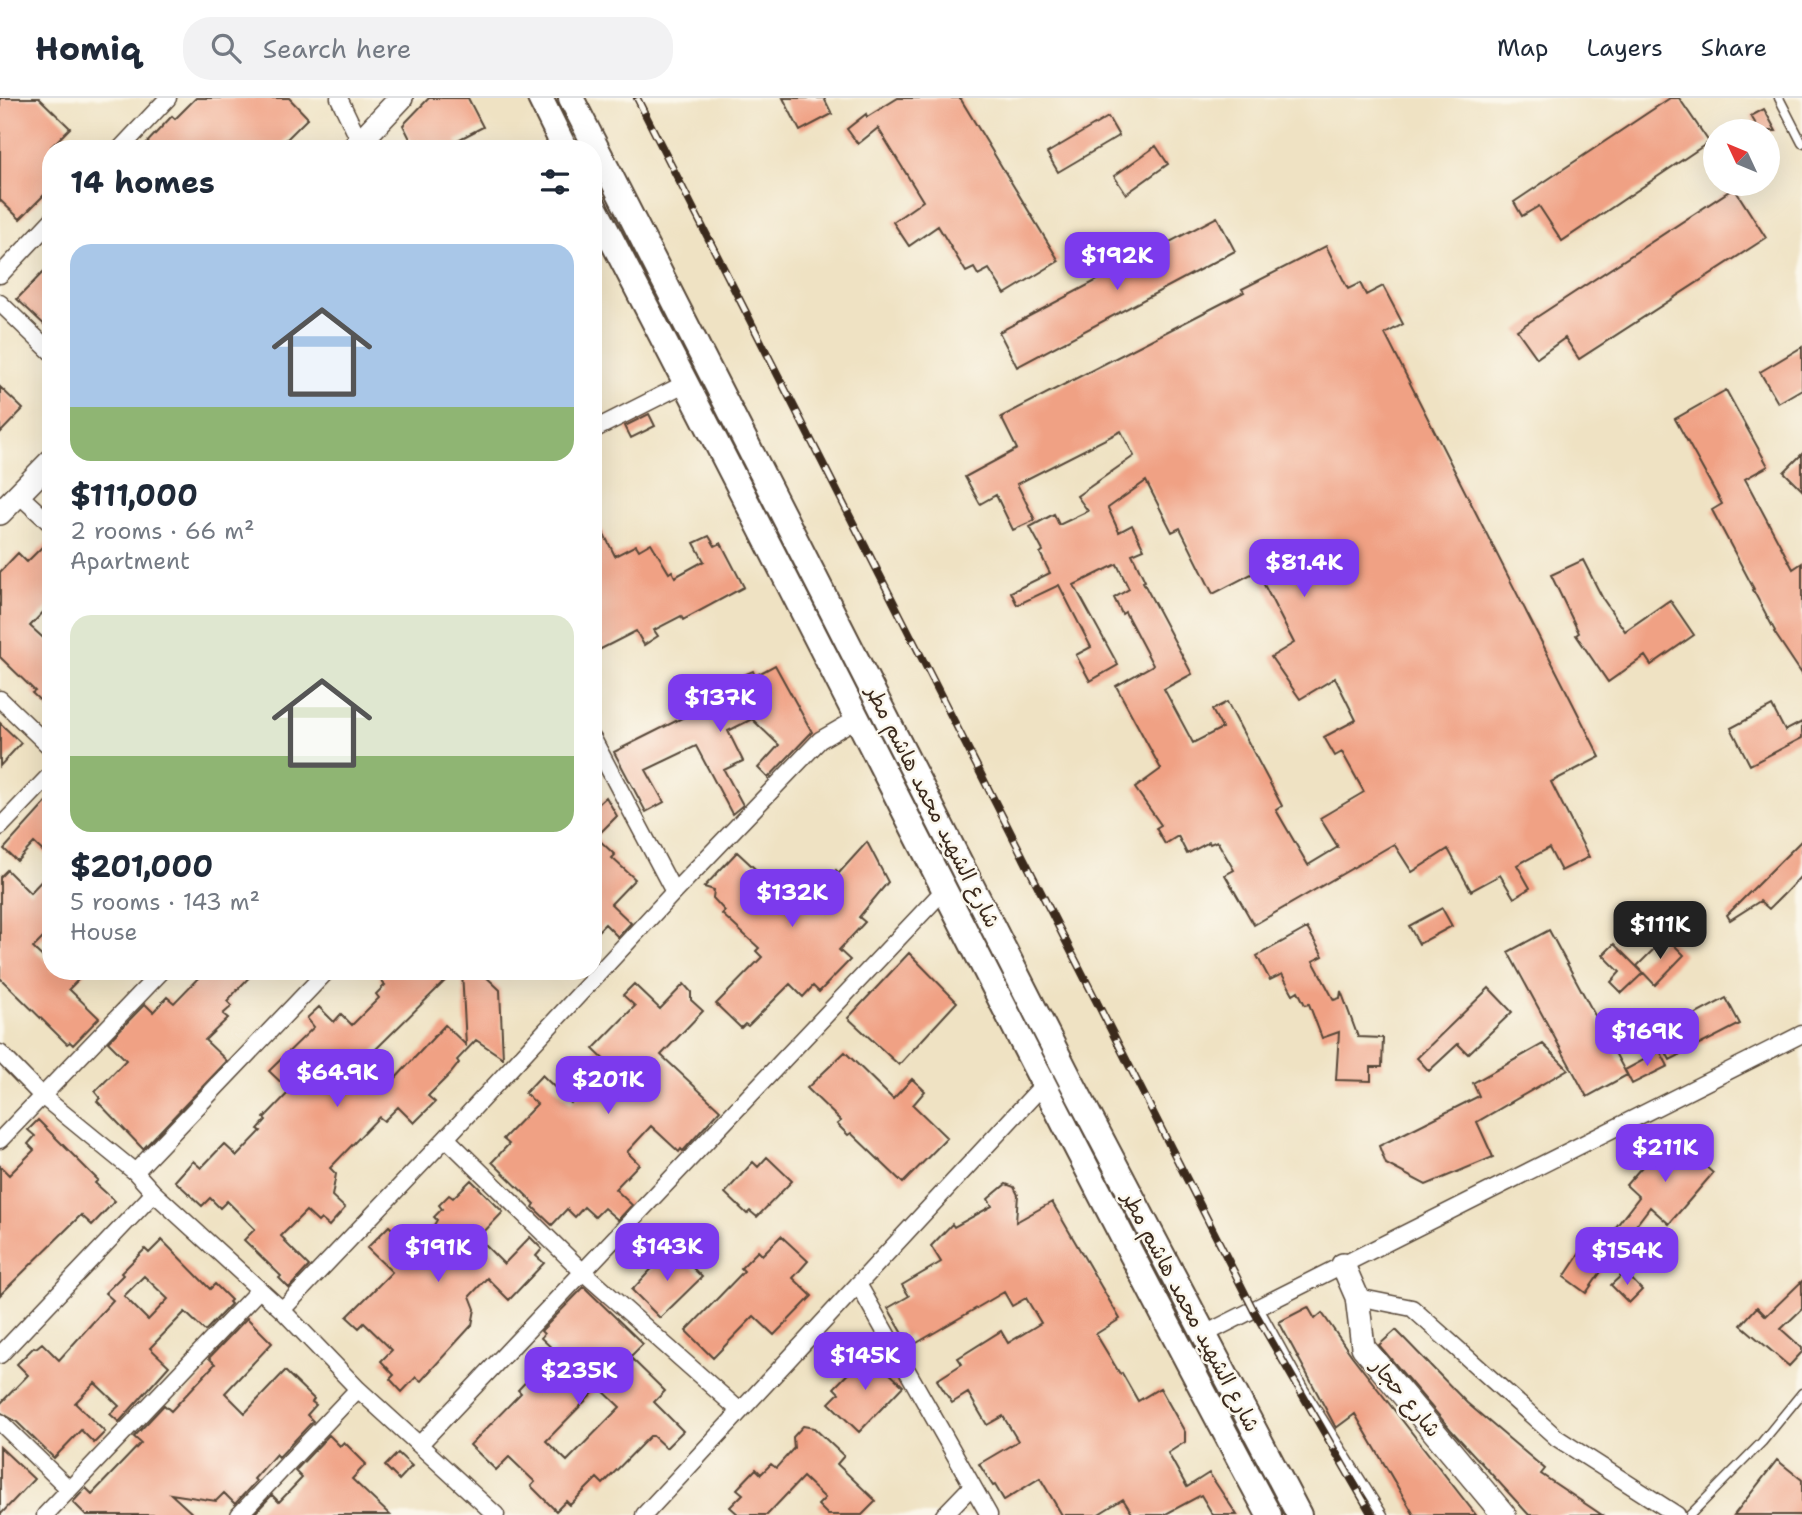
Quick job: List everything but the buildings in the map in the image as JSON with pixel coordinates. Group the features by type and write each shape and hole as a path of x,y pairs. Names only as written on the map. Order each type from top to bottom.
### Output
{"main road":[{"path":"540,98 561,140"},
{"name":"شارع الشهيد محمد هاشم مطر","path":"571,98 585,140"},
{"name":"شارع الشهيد محمد هاشم مطر","path":"602,175 1203,1335 1299,1515"},
{"name":"شارع الشهيد محمد هاشم مطر","path":"602,221 858,718 1043,1086 1269,1515"}],"street":[{"path":"128,140 168,98"},
{"path":"339,98 355,140"},
{"path":"362,140 401,98"},
{"path":"0,275 42,231"},
{"path":"0,303 42,343"},
{"path":"602,425 686,383"},
{"path":"0,513 42,470"},
{"path":"18,494 42,516"},
{"path":"0,699 42,739"},
{"path":"602,970 820,740 858,718"},
{"path":"602,756 674,892"},
{"path":"0,827 42,783"},
{"path":"420,1444 945,889"},
{"path":"0,1140 153,980"},
{"path":"135,1172 318,980"},
{"path":"282,1310 446,1139 593,980"},
{"path":"1203,1335 1802,1034"},
{"path":"0,1054 42,1096 135,1172 282,1310 358,1389 496,1515"},
{"path":"644,1515 1043,1086"},
{"path":"446,1139 583,1272 740,1411"},
{"path":"0,1354 155,1193"},
{"name":"شارع حجار","path":"1343,1265 1357,1297 1363,1347 1504,1515"},
{"path":"858,1284 989,1515"},
{"path":"45,1515 259,1290"},
{"path":"1357,1297 1412,1308 1556,1438 1677,1515"},
{"path":"239,1515 358,1389"},
{"path":"0,1422 69,1489"},
{"path":"944,1515 971,1486"}],"lane":[{"path":"1779,98 1802,143"},
{"path":"1259,1308 1303,1388 1382,1515"},
{"path":"1690,1515 1762,1442 1802,1392"}],"railway":[{"path":"637,98 1254,1311 1372,1515"}]}
